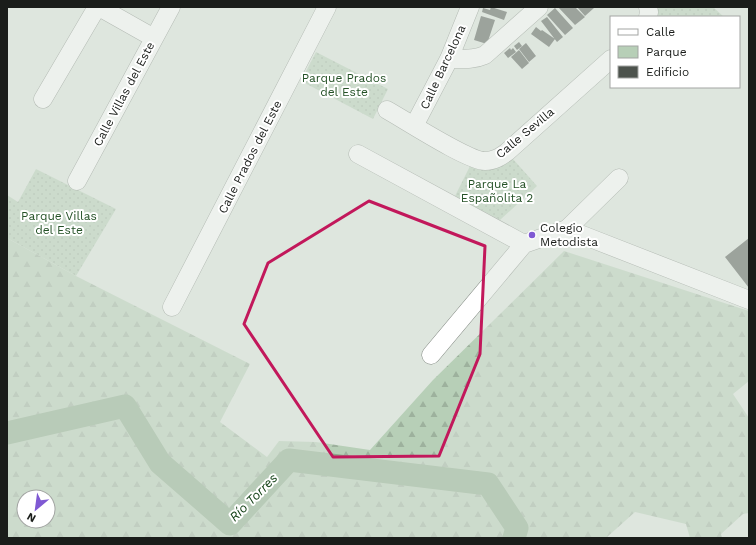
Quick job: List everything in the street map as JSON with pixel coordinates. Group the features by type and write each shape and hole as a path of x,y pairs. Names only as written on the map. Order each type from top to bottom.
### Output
{"street":[{"path":"43,99 98,7 154,38"},
{"name":"Calle Villas del Este","path":"77,181 171,7"},
{"name":"Calle Prados del Este","path":"172,307 327,7"},
{"name":"Calle Barcelona","path":"414,126 449,59 470,7"},
{"path":"449,59 472,59 485,55 539,7"},
{"name":"Calle Sevilla","path":"387,110 468,156 484,161 492,161 507,152 610,60"},
{"path":"358,154 524,244"},
{"path":"431,356 524,244 567,229 619,178"},
{"path":"567,229 749,300"}],"highlighted area":[{"path":"369,201 485,246 480,354 439,456 333,457 244,324 268,263"}],"green space":[{"path":"658,7 713,7 723,16 658,16"},
{"name":"Parque Prados del Este","path":"316,52 388,89 373,119 301,81"},
{"name":"Parque La Españolita 2","path":"513,159 537,186 500,220 455,196 470,166 499,167"},
{"name":"Parque Villas del Este","path":"36,169 116,209 76,276 7,238 7,195 18,202"},
{"path":"7,238 76,276 250,364 220,422 267,457 279,441 316,442 370,450 433,380 564,251 749,311 749,381 733,394 749,418 749,513 743,514 721,534 722,538 690,538 686,524 635,512 606,538 7,538"}],"building":[{"path":"491,7 507,12 504,20 482,12 483,8 490,10"},
{"path":"558,7 575,7 585,17 575,25"},
{"path":"577,7 594,7 594,8 585,16"},
{"path":"555,8 573,28 565,35 547,15"},
{"path":"481,16 495,20 487,44 474,40"},
{"path":"547,17 563,37 557,42 541,21"},
{"path":"536,27 555,39 549,47 531,34"},
{"path":"519,42 522,46 517,50 514,46"},
{"path":"526,43 536,56 529,62 519,49"},
{"path":"510,48 511,50 513,48 516,52 508,58 504,53"},
{"path":"519,50 529,63 522,69 511,57"},
{"path":"749,238 749,288 725,257"}],"waterway":[{"name":"Río Torres","path":"7,433 125,406 160,463 230,524 289,460 488,484 517,528 514,538"}],"place":[{"name":"Colegio Metodista","path":"532,235"}]}
